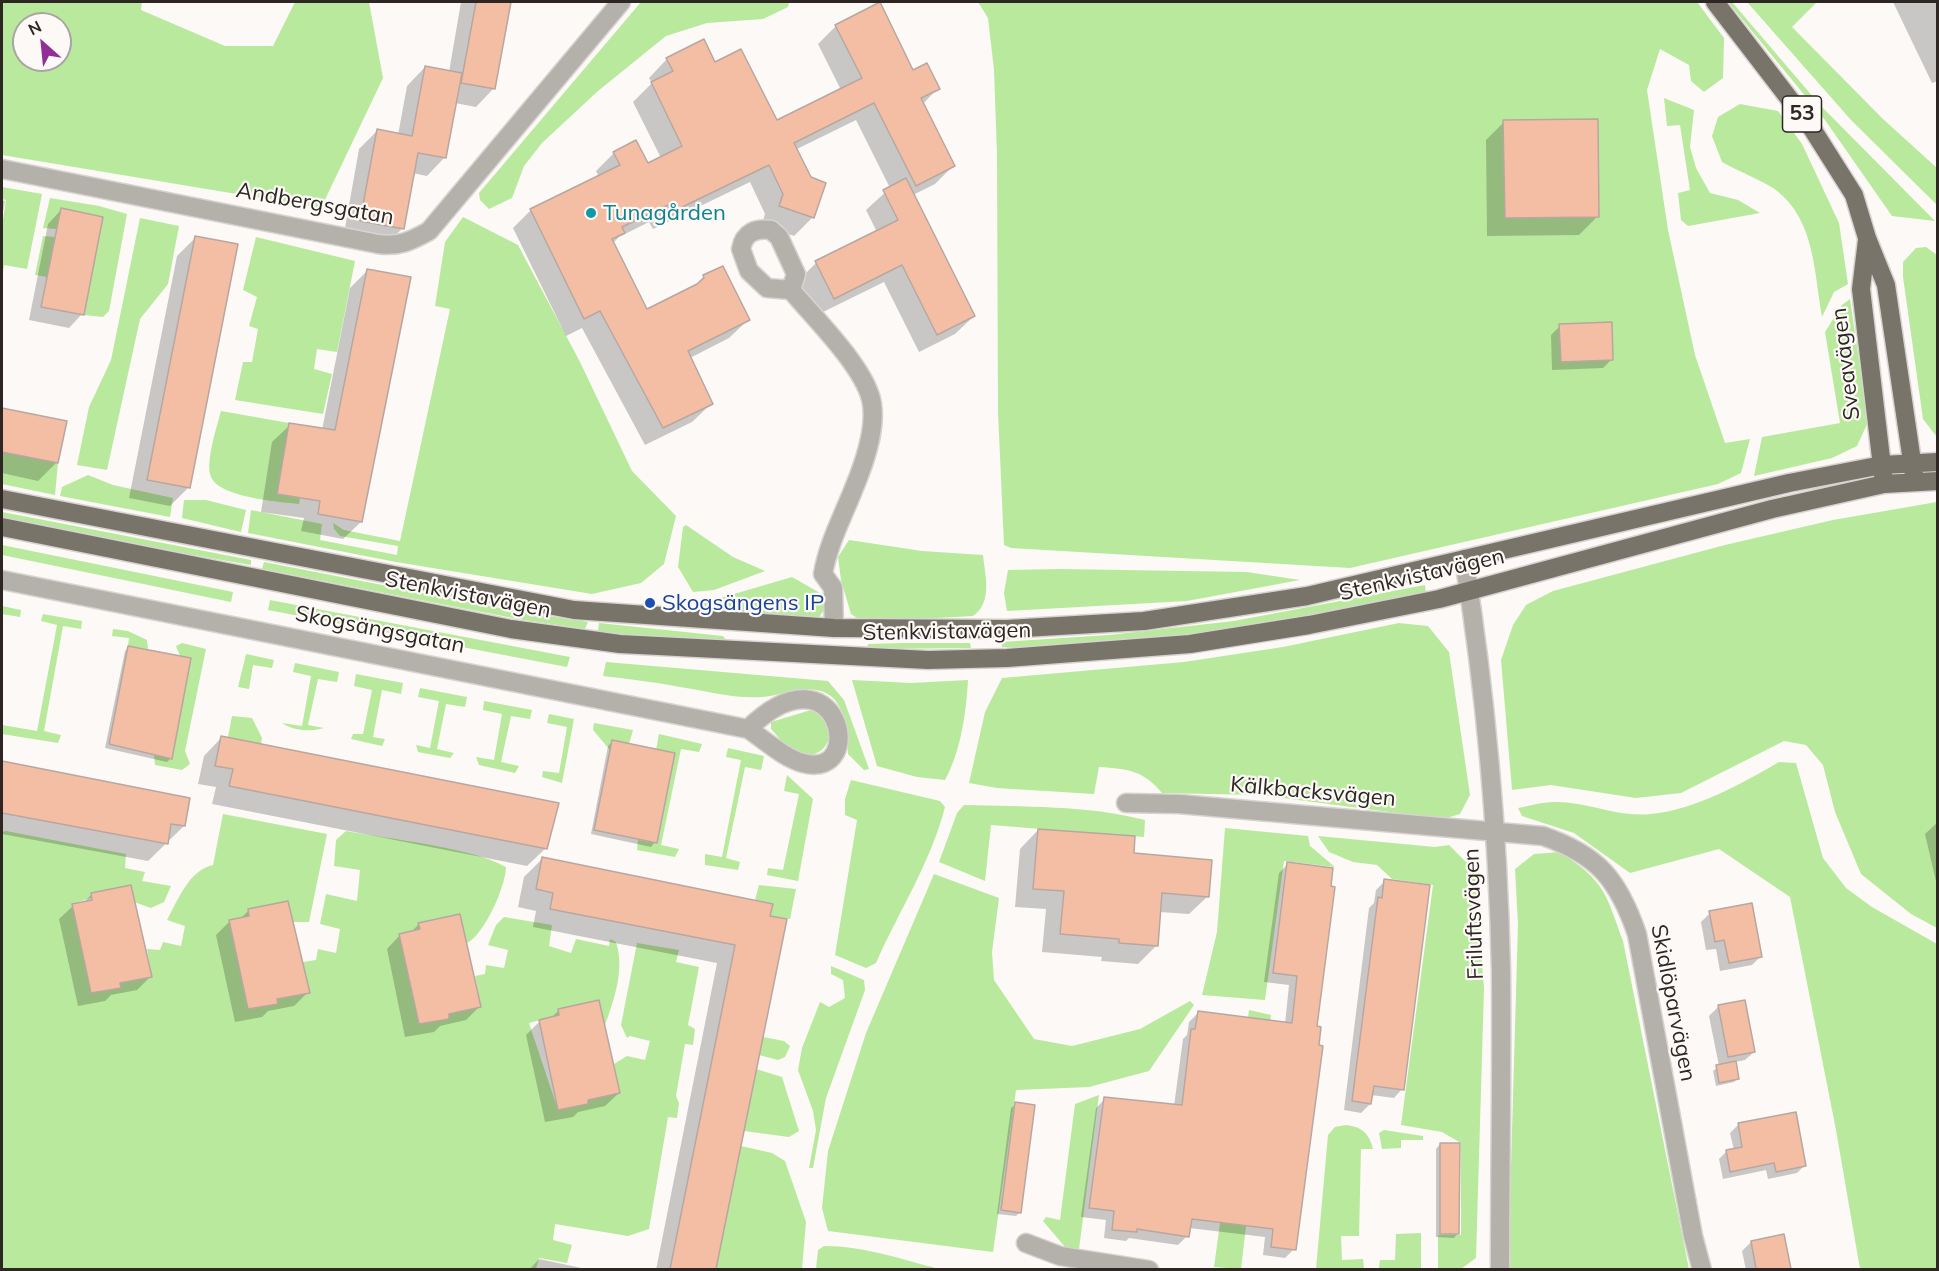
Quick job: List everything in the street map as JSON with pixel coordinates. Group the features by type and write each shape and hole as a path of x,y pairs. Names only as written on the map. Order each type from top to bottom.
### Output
{"main road":[{"name":"Sveavägen","path":"1715,2 1780,85 1834,160 1854,195 1867,238 1886,285 1915,481"},
{"name":"Sveavägen","path":"1867,238 1861,289 1884,484"},
{"name":"Stenkvistavägen","path":"2,500 574,610 834,628 1007,630 1144,621 1307,596 1661,512 1882,465 1938,462"},
{"name":"Stenkvistavägen","path":"2,527 557,637 620,644 928,660 1007,658 1190,644 1309,625 1469,592 1772,509 1884,484 1938,481"},
{"path":"831,656 834,628"}],"street":[{"name":"Andbergsgatan","path":"2,168 378,244 394,246 409,242 429,231 621,2"},
{"path":"791,290 848,359 865,384 872,401 872,422 862,469 826,557 823,574 833,588 834,628"},
{"name":"Friluftsvägen","path":"1464,559 1495,833 1501,970 1500,1269"},
{"name":"Skogsängsgatan","path":"2,580 748,729 805,764 818,764 831,758 839,744 839,729 835,716 825,705 812,700 796,700 776,707 748,729"},
{"name":"Kälkbacksvägen","path":"1126,803 1179,804 1495,833"},
{"name":"Skidlöparvägen","path":"1495,833 1543,836 1569,845 1591,858 1611,877 1626,900 1637,934 1693,1236 1702,1269"},
{"path":"1026,1243 1059,1256 1149,1269"}],"green space":[{"path":"2,2 142,2 141,10 225,46 273,46 295,2 369,2 383,78 321,208 2,155"},
{"path":"641,2 789,2 788,7 763,19 707,23 666,36 598,91 542,143 524,166 512,198 489,209 480,200 479,193"},
{"path":"978,2 1697,2 1724,38 1723,78 1704,92 1691,81 1689,65 1660,49 1647,90 1668,230 1695,355 1725,443 1750,439 1741,473 1718,484 1350,568 1011,548 1004,545 998,412 997,154 994,70 988,18"},
{"path":"1728,2 1732,2 1820,105 1935,221 1892,216 1825,120"},
{"path":"1747,2 1817,2 1792,27 1883,119 1937,168 1937,205 1851,120"},
{"path":"1664,98 1694,110 1690,147 1696,168 1710,193 1738,200 1760,213 1688,226 1681,220 1678,193 1690,190 1680,125 1667,126"},
{"path":"1740,104 1778,111 1802,144 1839,223 1848,284 1834,292 1822,317 1811,248 1799,216 1776,190 1722,162 1712,136 1718,117"},
{"path":"2,187 42,194 27,269 4,265 2,280 2,226 6,200 2,199"},
{"path":"50,198 99,206 127,214 109,311 103,317 84,315 103,217 61,209 57,229 43,228"},
{"path":"463,217 518,245 580,362 632,471 676,516 664,564 641,583 592,594 396,562 248,533 251,510 322,524 320,540 397,555 398,546 340,536 334,529 333,523 344,530 400,541 450,309 435,306 445,242"},
{"path":"140,218 179,226 168,284 140,319 107,470 77,465 89,407 111,360"},
{"path":"43,236 55,237 47,277 35,275"},
{"path":"256,237 355,261 337,352 317,349 314,369 332,374 323,414 235,400 243,362 252,362 258,329 249,326 257,297 243,290"},
{"path":"1926,247 1937,255 1937,437 1923,419 1903,277 1903,262 1916,248"},
{"path":"1850,299 1868,422 1857,446 1832,458 1754,476 1762,437 1840,423 1825,332 1842,305"},
{"path":"221,411 289,423 277,494 300,498 299,504 237,494 216,484 211,477 209,463"},
{"path":"2,452 58,463 55,495 2,484"},
{"path":"88,475 113,485 173,498 170,517 60,496 62,487"},
{"path":"184,500 206,500 246,510 241,532 182,518"},
{"path":"1937,502 1937,928 1911,914 1861,874 1835,812 1823,765 1806,745 1784,741 1681,793 1636,798 1551,785 1512,790 1501,660 1513,625 1526,605 1553,591 1725,545 1833,520"},
{"path":"2,512 251,560 251,565 88,537 2,518"},
{"path":"686,525 733,557 765,571 714,590 693,592 678,567 683,527"},
{"path":"849,540 922,551 983,555 986,588 983,604 973,616 863,622 851,614 841,580 838,557"},
{"path":"2,545 233,592 231,602 2,555"},
{"path":"264,562 516,611 588,622 585,629 518,619 262,569"},
{"path":"1008,570 1247,572 1300,580 1187,601 1007,611 1004,593"},
{"path":"792,577 820,593 826,607 817,620 714,616 700,604"},
{"path":"1425,585 1426,594 1215,631 1109,643 1055,646 1002,647 1001,642 1109,635 1234,621"},
{"path":"270,600 570,657 567,667 268,610"},
{"path":"2,606 21,610 20,617 2,614"},
{"path":"43,614 82,621 81,629 63,626 44,731 61,735 58,743 2,734 2,725 37,731 57,625 41,621"},
{"path":"599,623 723,636 727,641 609,633 598,631"},
{"path":"1399,623 1428,626 1449,652 1470,795 1460,814 1443,819 1260,795 1162,793 1155,785 1134,772 1099,767 1094,794 997,788 969,783 985,712 1002,678 1184,662 1283,647"},
{"path":"113,629 128,631 147,640 148,649 128,646 129,638 112,636"},
{"path":"182,643 206,649 185,751 190,764 182,770 155,765 154,755 172,758 191,658 180,656 176,646"},
{"path":"970,643 971,648 867,649 868,644"},
{"path":"246,654 274,660 272,668 253,665 249,689 238,687"},
{"path":"606,662 828,681 844,700 869,769 864,770 848,754 841,710 833,698 825,693 817,690 798,690 762,697 731,696 603,676"},
{"path":"295,663 339,672 337,682 318,679 308,725 324,728 302,730 282,723 302,726 311,676 293,672"},
{"path":"356,674 403,683 401,694 382,690 373,737 385,739 382,746 351,739 353,734 363,734 372,690 354,686"},
{"path":"852,680 911,683 968,680 962,732 945,780 917,777 877,766"},
{"path":"420,688 467,697 465,707 446,704 437,749 454,753 450,758 418,752 416,745 430,748 439,701 418,697"},
{"path":"484,701 532,710 530,719 511,716 501,762 519,766 515,773 479,765 476,757 494,760 502,714 483,710"},
{"path":"811,710 822,717 828,725 829,734 822,750 814,754 803,754 791,749 783,742 771,729 771,722"},
{"path":"549,714 574,719 562,783 542,777 543,771 559,773 567,727 547,723"},
{"path":"232,716 252,718 262,738 261,744 228,737"},
{"path":"594,723 633,730 629,744 612,740 610,750 593,730"},
{"path":"659,734 702,744 699,752 681,749 661,845 679,849 675,857 637,850 638,840 657,843 656,750"},
{"path":"728,748 764,756 761,770 745,767 726,858 740,862 738,870 705,865 705,854 722,857 741,760 726,757"},
{"path":"1779,762 1796,763 1823,858 1846,888 1872,907 1937,944 1937,1269 1860,1269 1836,1130 1790,897 1719,849 1630,873 1574,833 1522,816 1518,808 1540,803 1566,802 1627,814 1668,812 1717,795"},
{"path":"787,775 813,799 798,881 767,875 768,868 783,870 799,794 784,791"},
{"path":"851,780 940,801 945,807 932,847 914,886 876,963 866,968 835,955 857,820 845,815 845,799"},
{"path":"964,805 1055,808 1123,815 1145,820 1144,837 991,825 985,881 939,862 957,813"},
{"path":"223,814 327,834 309,922 292,922 288,901 249,909 249,916 229,920 249,1009 277,1004 277,999 309,993 303,962 316,960 318,949 336,953 340,929 320,924 326,894 357,901 360,870 334,866 336,840 346,831 429,844 472,854 506,867 498,898 486,922 472,940 465,944 459,915 419,923 420,929 400,934 419,1024 449,1019 449,1014 481,1007 475,976 485,974 486,965 504,968 508,950 488,945 496,925 504,917 552,925 549,946 571,953 576,939 609,946 610,939 616,942 619,974 615,996 604,1028 599,1001 558,1009 559,1015 529,1023 558,1110 588,1104 588,1100 620,1093 614,1064 627,1056 645,1060 650,1041 630,1036 627,1038 621,1025 637,943 679,950 676,962 699,967 688,1025 695,1029 693,1045 685,1044 676,1096 679,1103 677,1118 668,1117 649,1229 628,1236 555,1224 553,1240 572,1245 567,1263 539,1258 536,1269 2,1270 2,832 126,854 125,868 145,872 142,881 171,886 164,902 151,908 134,902 131,885 72,904 92,993 120,988 120,983 152,977 147,949 160,950 163,942 181,946 185,926 167,920 191,879 197,873 213,865"},
{"path":"1225,828 1308,836 1310,846 1335,867 1284,861 1265,1000 1202,995 1217,932"},
{"path":"1318,836 1435,847 1449,845 1473,869 1479,884 1477,907 1484,988 1476,1258 1461,1269 1438,1268 1438,1235 1461,1235 1461,1143 1442,1132 1401,1125 1433,885 1392,879 1377,865 1353,862 1329,852"},
{"path":"1560,852 1575,862 1602,889 1623,941 1689,1269 1508,1270 1518,924 1515,869 1534,854"},
{"path":"934,874 999,898 992,952 994,980 1034,1039 1072,1046 1140,1029 1190,1001 1194,1005 1149,1071 1089,1087 1016,1090 993,1252 828,1231 822,1208 828,1151 866,1033"},
{"path":"759,885 796,889 790,919 770,916 773,904 755,900"},
{"path":"831,966 864,980 865,990 826,1098 813,1168 809,1168 816,1130 813,1111 798,1070 802,1048 820,1002 829,1007 845,998 843,980 831,974"},
{"path":"1249,1010 1271,1015 1241,1269 1214,1267"},
{"path":"763,1037 784,1041 790,1046 785,1057 778,1060 759,1055"},
{"path":"756,1069 782,1077 799,1131 789,1137 744,1131"},
{"path":"1099,1095 1079,1249 1065,1247 1043,1221 1046,1217 1060,1220 1075,1104"},
{"path":"1346,1125 1364,1132 1373,1149 1361,1149 1359,1236 1341,1236 1342,1260 1363,1259 1364,1269 1316,1269 1328,1135 1335,1127"},
{"path":"1384,1130 1423,1136 1423,1140 1401,1140 1401,1148 1382,1149 1379,1133"},
{"path":"741,1146 772,1153 785,1161 806,1222 802,1269 716,1270"},
{"path":"1421,1233 1421,1269 1379,1268 1380,1260 1395,1260 1396,1234"},
{"path":"824,1246 868,1251 939,1269 816,1269 818,1250"}],"building":[{"path":"476,2 511,2 495,89 461,83"},
{"name":"Tunagården","path":"880,2 913,70 927,63 940,89 921,98 955,166 916,186 874,103 794,143 811,177 826,183 814,218 779,206 783,194 769,165 672,212 668,205 622,227 625,233 612,239 647,309 697,284 704,278 703,275 723,266 750,320 688,351 713,404 663,428 600,311 584,319 530,209 620,165 613,152 636,140 648,163 682,146 651,82 673,71 666,58 704,39 715,62 741,49 777,120 862,78 835,25"},
{"path":"425,66 462,73 446,158 418,153 404,229 360,221 377,129 412,136"},
{"path":"1598,119 1599,217 1505,218 1503,120"},
{"path":"906,178 975,316 937,335 902,265 834,299 815,261 898,220 883,190"},
{"path":"61,208 103,217 84,315 41,307"},
{"path":"195,236 238,244 190,488 147,480"},
{"path":"367,269 411,277 362,522 318,514 320,501 277,494 289,423 335,430"},
{"path":"1612,322 1613,360 1561,362 1559,324"},
{"path":"2,408 67,421 58,463 2,452"},
{"path":"128,646 191,658 172,759 109,744"},
{"path":"221,736 559,803 547,849 229,786 233,769 215,766"},
{"path":"612,740 675,753 657,843 594,830"},
{"path":"2,761 190,798 185,826 171,824 168,844 2,813"},
{"path":"1038,829 1135,836 1134,853 1212,860 1209,897 1162,893 1158,946 1119,943 1119,939 1060,934 1064,891 1033,889"},
{"path":"542,857 773,904 770,916 787,919 716,1269 670,1269 735,945 550,909 553,893 536,889"},
{"path":"1287,862 1333,868 1331,886 1335,887 1317,1026 1321,1027 1319,1045 1323,1046 1296,1250 1271,1247 1273,1229 1192,1219 1189,1237 1137,1229 1137,1232 1112,1230 1114,1211 1089,1208 1104,1097 1182,1105 1191,1029 1195,1029 1198,1011 1292,1023 1297,976 1273,973"},
{"path":"1384,879 1430,885 1404,1090 1374,1086 1371,1104 1352,1101 1378,897 1382,898"},
{"path":"131,885 152,977 120,983 121,988 91,993 72,904 92,900 91,893"},
{"path":"288,901 310,993 277,999 278,1004 248,1009 229,920 249,916 248,909"},
{"path":"1752,903 1762,957 1729,963 1724,940 1715,942 1709,911"},
{"path":"460,914 481,1007 449,1014 449,1019 419,1024 399,934 420,929 418,923"},
{"path":"599,1000 620,1093 588,1100 588,1104 558,1110 539,1020 559,1015 558,1009"},
{"path":"1745,1000 1755,1052 1728,1057 1718,1005"},
{"path":"1736,1061 1739,1079 1719,1083 1716,1065"},
{"path":"1015,1102 1035,1105 1021,1213 1001,1210"},
{"path":"1796,1112 1806,1166 1776,1172 1774,1163 1730,1172 1726,1150 1742,1147 1738,1123"},
{"path":"1440,1143 1460,1143 1459,1234 1440,1234"},
{"path":"1784,1234 1791,1269 1756,1269 1751,1241"}],"place":[{"name":"Tunagården","path":"591,213"},
{"name":"Skogsängens IP","path":"650,603"}]}
